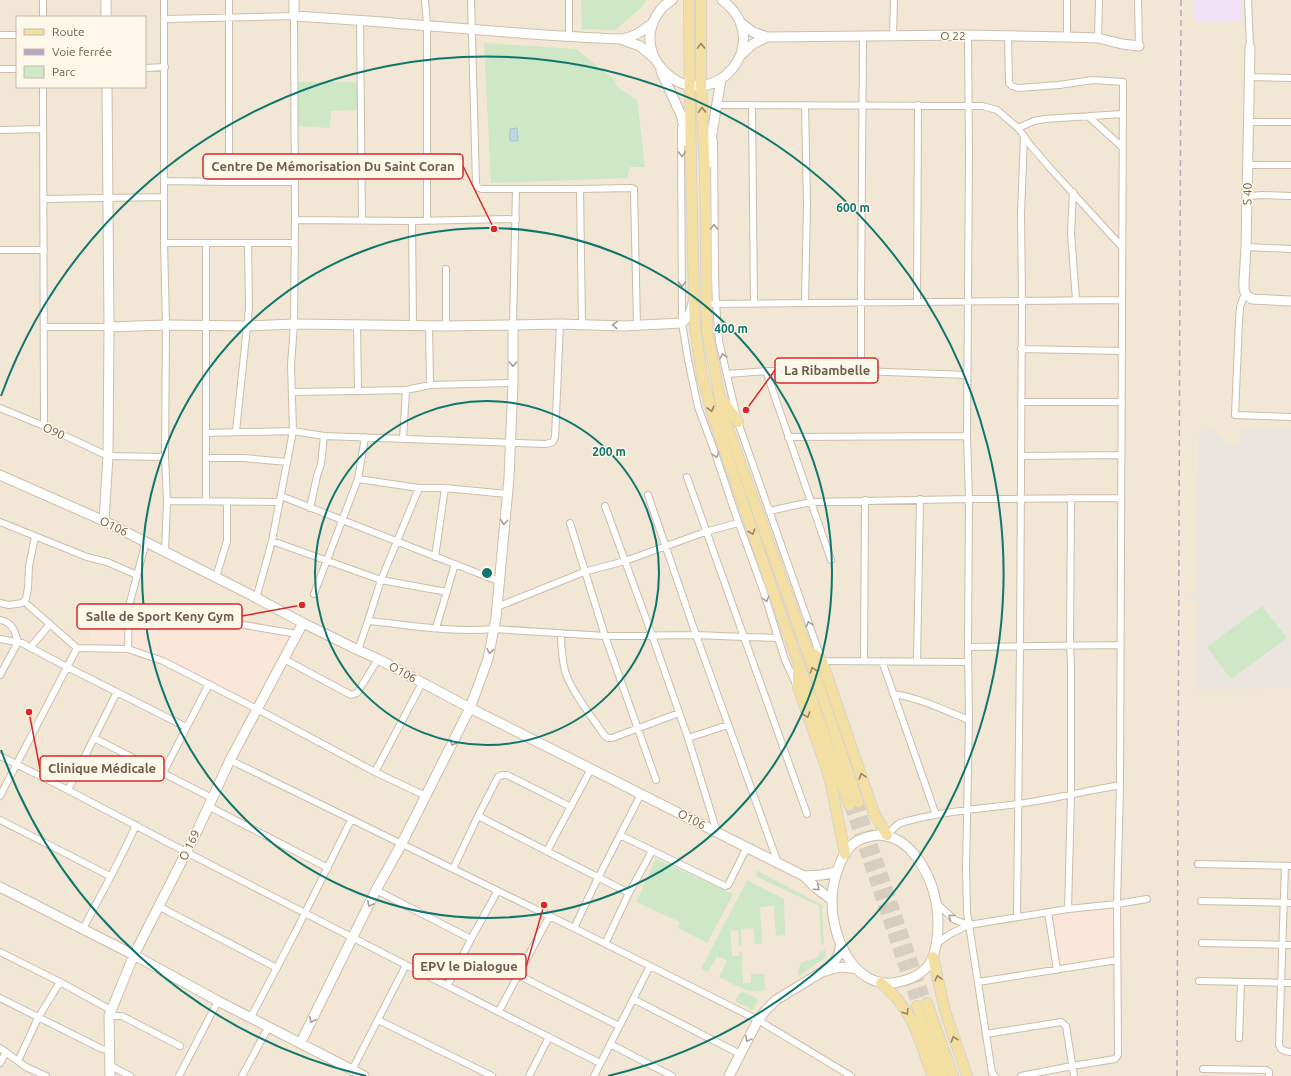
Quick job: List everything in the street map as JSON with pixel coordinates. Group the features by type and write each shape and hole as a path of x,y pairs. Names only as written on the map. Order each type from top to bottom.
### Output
{"main road":[{"path":"689,0 689,85 694,302 695,328 702,376 712,416 798,663 853,803 807,650 723,414 718,392 707,330 711,304 704,177 701,85 701,0"},
{"path":"718,392 738,422"},
{"path":"807,650 822,661 874,813 887,835"},
{"path":"798,663 798,687 831,784 845,854"},
{"path":"933,957 945,1011 967,1076"},
{"path":"881,983 896,997 911,1020 918,1033 932,1076"},
{"path":"942,1076 922,1005 953,1076"}],"street":[{"path":"43,0 43,16"},
{"path":"106,0 106,16"},
{"path":"164,0 164,243 166,325 165,457 167,500 165,551"},
{"path":"229,0 229,182"},
{"path":"256,599 272,541 293,431 291,365 294,324 295,243 294,0"},
{"path":"425,0 427,25 427,220"},
{"path":"471,0 477,187 482,189 634,189 637,325"},
{"path":"568,37 569,0"},
{"path":"722,0 730,4 741,23 744,38 741,55"},
{"path":"893,36 894,0"},
{"path":"1067,0 1067,37"},
{"path":"1098,38 1099,0"},
{"path":"1138,0 1139,46"},
{"path":"1248,0 1250,47"},
{"path":"669,1 659,12 653,23 650,32 650,41 657,62 681,115 691,153"},
{"path":"164,19 294,16 568,37 621,39 633,37 641,33 653,23"},
{"path":"360,20 362,220"},
{"path":"741,23 754,32 767,37"},
{"path":"0,35 16,35"},
{"path":"968,35 967,436 969,498 969,720 966,868 967,912 992,1073 995,1076"},
{"path":"1008,35 1009,83 1012,86 1018,88 1093,80 1123,82 1120,785 1117,904 1117,1058 1021,1076"},
{"name":"O 22","path":"767,37 1008,35 1098,38 1122,44 1139,46"},
{"path":"861,371 863,36"},
{"path":"621,39 640,46 672,78 689,85 701,85 721,79 733,68 741,55 753,44 767,37"},
{"name":"S 40","path":"1245,293 1244,282 1248,196 1250,47"},
{"path":"146,68 165,67"},
{"path":"0,69 16,69"},
{"path":"1249,77 1291,78"},
{"path":"704,177 721,79"},
{"path":"43,88 44,426"},
{"path":"104,521 108,456 108,88"},
{"path":"717,105 982,106 997,110 1018,128 1045,162 1122,247"},
{"path":"752,105 754,303"},
{"path":"805,105 805,302"},
{"path":"917,301 918,105"},
{"path":"1018,128 1027,123 1040,120 1122,114"},
{"path":"681,115 682,323 688,360 698,407 763,590 785,660 798,687"},
{"path":"1088,116 1122,147"},
{"path":"1248,122 1291,122"},
{"path":"714,124 711,304 738,422 822,661 968,662"},
{"path":"0,130 43,129"},
{"path":"1017,917 1022,301 1021,214 1024,136"},
{"path":"1248,165 1291,165"},
{"path":"164,181 295,182"},
{"path":"301,1042 376,890 401,845 470,708 488,659 497,606 510,444 513,383 516,189"},
{"path":"580,189 582,324"},
{"path":"1073,192 1071,233 1076,300"},
{"path":"1248,196 1291,196"},
{"path":"44,199 164,197"},
{"path":"295,220 516,219"},
{"path":"412,220 413,325"},
{"path":"164,243 295,243"},
{"path":"206,243 206,501"},
{"path":"236,431 249,308 248,243"},
{"path":"1246,246 1291,249"},
{"path":"0,250 44,250"},
{"path":"446,269 446,326"},
{"path":"1245,293 1246,296 1252,299 1291,301"},
{"path":"1245,293 1238,321 1235,415 1291,417"},
{"path":"711,304 1122,300"},
{"path":"44,327 166,325 247,326 294,324 446,326 560,324 637,325 682,323 690,314 694,302"},
{"path":"206,433 236,431 293,431 324,436 510,444 546,444 553,442 555,437 560,324"},
{"path":"357,325 358,391"},
{"path":"429,325 430,385"},
{"path":"1021,349 1122,351"},
{"path":"727,374 766,371 861,371 967,375"},
{"path":"766,371 831,560"},
{"path":"292,392 406,390 430,385 513,383"},
{"path":"403,439 406,390"},
{"path":"1021,402 1122,402"},
{"name":"O90","path":"0,408 44,426 108,456"},
{"path":"310,508 321,464 324,436"},
{"path":"788,437 967,436"},
{"path":"314,594 358,479 365,437"},
{"path":"108,456 165,457"},
{"path":"1021,456 1121,456"},
{"path":"206,458 244,458 287,462"},
{"name":"O106","path":"0,475 104,521 303,623 358,650 378,658 470,708 804,876 816,888 832,900"},
{"path":"687,477 705,532 807,814"},
{"path":"358,479 419,488 445,488 507,494"},
{"path":"358,650 381,580 419,488"},
{"path":"435,557 445,488"},
{"path":"648,495 696,635 778,863"},
{"path":"1068,909 1071,673 1071,498"},
{"path":"769,511 811,502 865,500 1121,498"},
{"path":"167,500 227,502 280,499 342,520 498,581"},
{"path":"864,661 865,500"},
{"path":"917,662 920,500"},
{"path":"216,578 227,541 227,502"},
{"path":"605,506 679,712 718,832"},
{"path":"0,522 35,537 87,557 107,562 137,575"},
{"path":"497,606 584,572 625,561 705,532 738,522"},
{"path":"570,523 605,636 656,780"},
{"path":"0,603 16,604 22,603 26,600 29,566 35,537"},
{"path":"272,541 381,580 447,592"},
{"path":"128,650 129,606 146,542"},
{"path":"436,628 455,564"},
{"path":"28,605 77,648 128,650 163,661 375,772 426,796"},
{"path":"129,613 185,616 297,634"},
{"path":"0,620 9,623 14,630 18,642 0,675"},
{"path":"368,621 465,630 494,629 605,636 696,635 744,638 778,638"},
{"name":"O 169","path":"110,1076 110,1013 134,955 230,760 303,623"},
{"path":"30,648 50,624"},
{"path":"561,633 561,646 566,671 573,688 604,736 612,738 679,712"},
{"path":"0,639 18,642 186,727"},
{"path":"968,647 1120,645"},
{"path":"0,796 77,648"},
{"path":"284,659 351,695 357,693 378,658"},
{"path":"882,661 936,815"},
{"path":"375,772 422,683"},
{"path":"163,773 209,684"},
{"path":"68,790 117,692"},
{"path":"893,694 926,702 969,720"},
{"path":"688,738 728,725"},
{"path":"94,738 163,773 210,802 328,868"},
{"path":"0,756 17,763 353,938 500,1011 600,1063"},
{"path":"230,760 497,892 574,928 758,1020 851,1076"},
{"path":"547,851 591,769"},
{"path":"453,869 498,777 507,775 571,807"},
{"path":"887,835 900,823 936,815 1018,804 1120,785"},
{"path":"574,928 598,878 642,794"},
{"path":"478,816 629,893"},
{"path":"0,820 110,876"},
{"path":"251,1017 352,820"},
{"path":"83,929 136,826"},
{"path":"620,835 726,886 728,885 747,847"},
{"path":"887,835 901,842 911,850 920,861 928,875 937,904 938,917 936,944 933,957 926,969 912,978 894,984 881,983 871,980 856,969 840,946 833,914 832,900 837,872 845,854 854,843 871,836 887,835"},
{"path":"605,944 629,893 652,851"},
{"path":"1198,864 1288,866 1284,903 1279,1045 1281,1049 1291,1052"},
{"path":"804,876 837,872"},
{"path":"0,887 134,955 218,1001 301,1042 364,1076"},
{"path":"376,890 471,939"},
{"path":"448,985 497,892"},
{"path":"936,944 950,934 968,925 1068,909 1147,899"},
{"path":"1200,901 1291,904"},
{"path":"937,904 955,920 968,925"},
{"path":"158,906 277,968"},
{"path":"1048,912 1057,970"},
{"path":"500,1011 549,917"},
{"path":"1202,942 1291,945"},
{"path":"729,1076 758,1020 766,1010 776,1000 822,972 834,962 837,958 840,946"},
{"path":"0,952 60,982 110,1013 122,1016 180,1046"},
{"path":"978,982 1117,960"},
{"path":"352,1070 406,965"},
{"path":"594,1076 650,966"},
{"path":"822,972 839,967 856,969"},
{"path":"518,975 619,1026"},
{"path":"1199,981 1291,983"},
{"path":"18,1061 38,1018 60,982"},
{"path":"1239,1038 1241,982"},
{"path":"0,998 38,1018 109,1051"},
{"path":"633,999 740,1054"},
{"path":"179,1076 218,1001"},
{"path":"378,1020 492,1076"},
{"path":"986,1034 1061,1022 1066,1026 1074,1076"},
{"path":"242,1076 269,1026"},
{"path":"529,1076 549,1037"},
{"path":"610,1044 672,1076"},
{"path":"0,1048 4,1049 26,1067 46,1076"},
{"path":"0,1063 6,1052"},
{"path":"109,1065 130,1076"},
{"path":"1203,1069 1266,1070 1269,1072 1269,1076"}],"shaded area":[{"path":"0,0 1291,0 1291,1076 0,1076"},
{"path":"1193,0 1242,0 1242,22 1193,22"},
{"path":"1241,429 1291,430 1291,688 1196,689 1197,601 1190,597 1190,592 1197,589 1198,438 1203,435 1204,430 1214,430 1226,444 1240,445"},
{"path":"134,607 186,612 292,630 253,703 166,658 162,667 140,656 89,652 93,609"},
{"path":"1114,907 1114,956 1061,964 1054,914"}],"green space":[{"path":"581,0 646,0 642,7 615,30 582,29"},
{"path":"484,43 576,49 615,80 616,86 637,100 645,167 630,167 627,178 491,183"},
{"path":"294,82 357,82 357,110 331,111 330,128 295,126"},
{"path":"1262,606 1287,638 1231,679 1207,647"},
{"path":"656,859 733,894 707,943 678,928 680,922 636,902"},
{"path":"756,870 822,905 824,944 821,944 819,906 757,877"},
{"path":"747,880 784,899 785,935 776,936 774,906 760,907 762,944 755,944 753,928 741,929 742,946 739,946 738,930 730,931 732,956 739,956 739,952 742,952 743,983 751,983 751,974 764,974 765,990 759,991 741,988 719,977 727,961 717,956 708,972 701,969"},
{"path":"825,950 826,957 799,976 798,971 801,963 818,957 820,952"},
{"path":"743,992 758,999 753,1010 735,1001 739,994"}],"water":[{"path":"517,128 518,141 510,141 510,129"}],"tunnel":[{"path":"858,802 927,1003"},
{"path":"849,805 917,1006"}],"railway":[{"path":"1177,1076 1181,0"}],"place":[{"name":"Centre De Mémorisation Du Saint Coran","path":"494,229"},
{"name":"La Ribambelle","path":"746,410"},
{"name":"Salle de Sport Keny Gym","path":"302,605"},
{"name":"Clinique Médicale","path":"29,712"},
{"name":"EPV le Dialogue","path":"544,905"}]}
